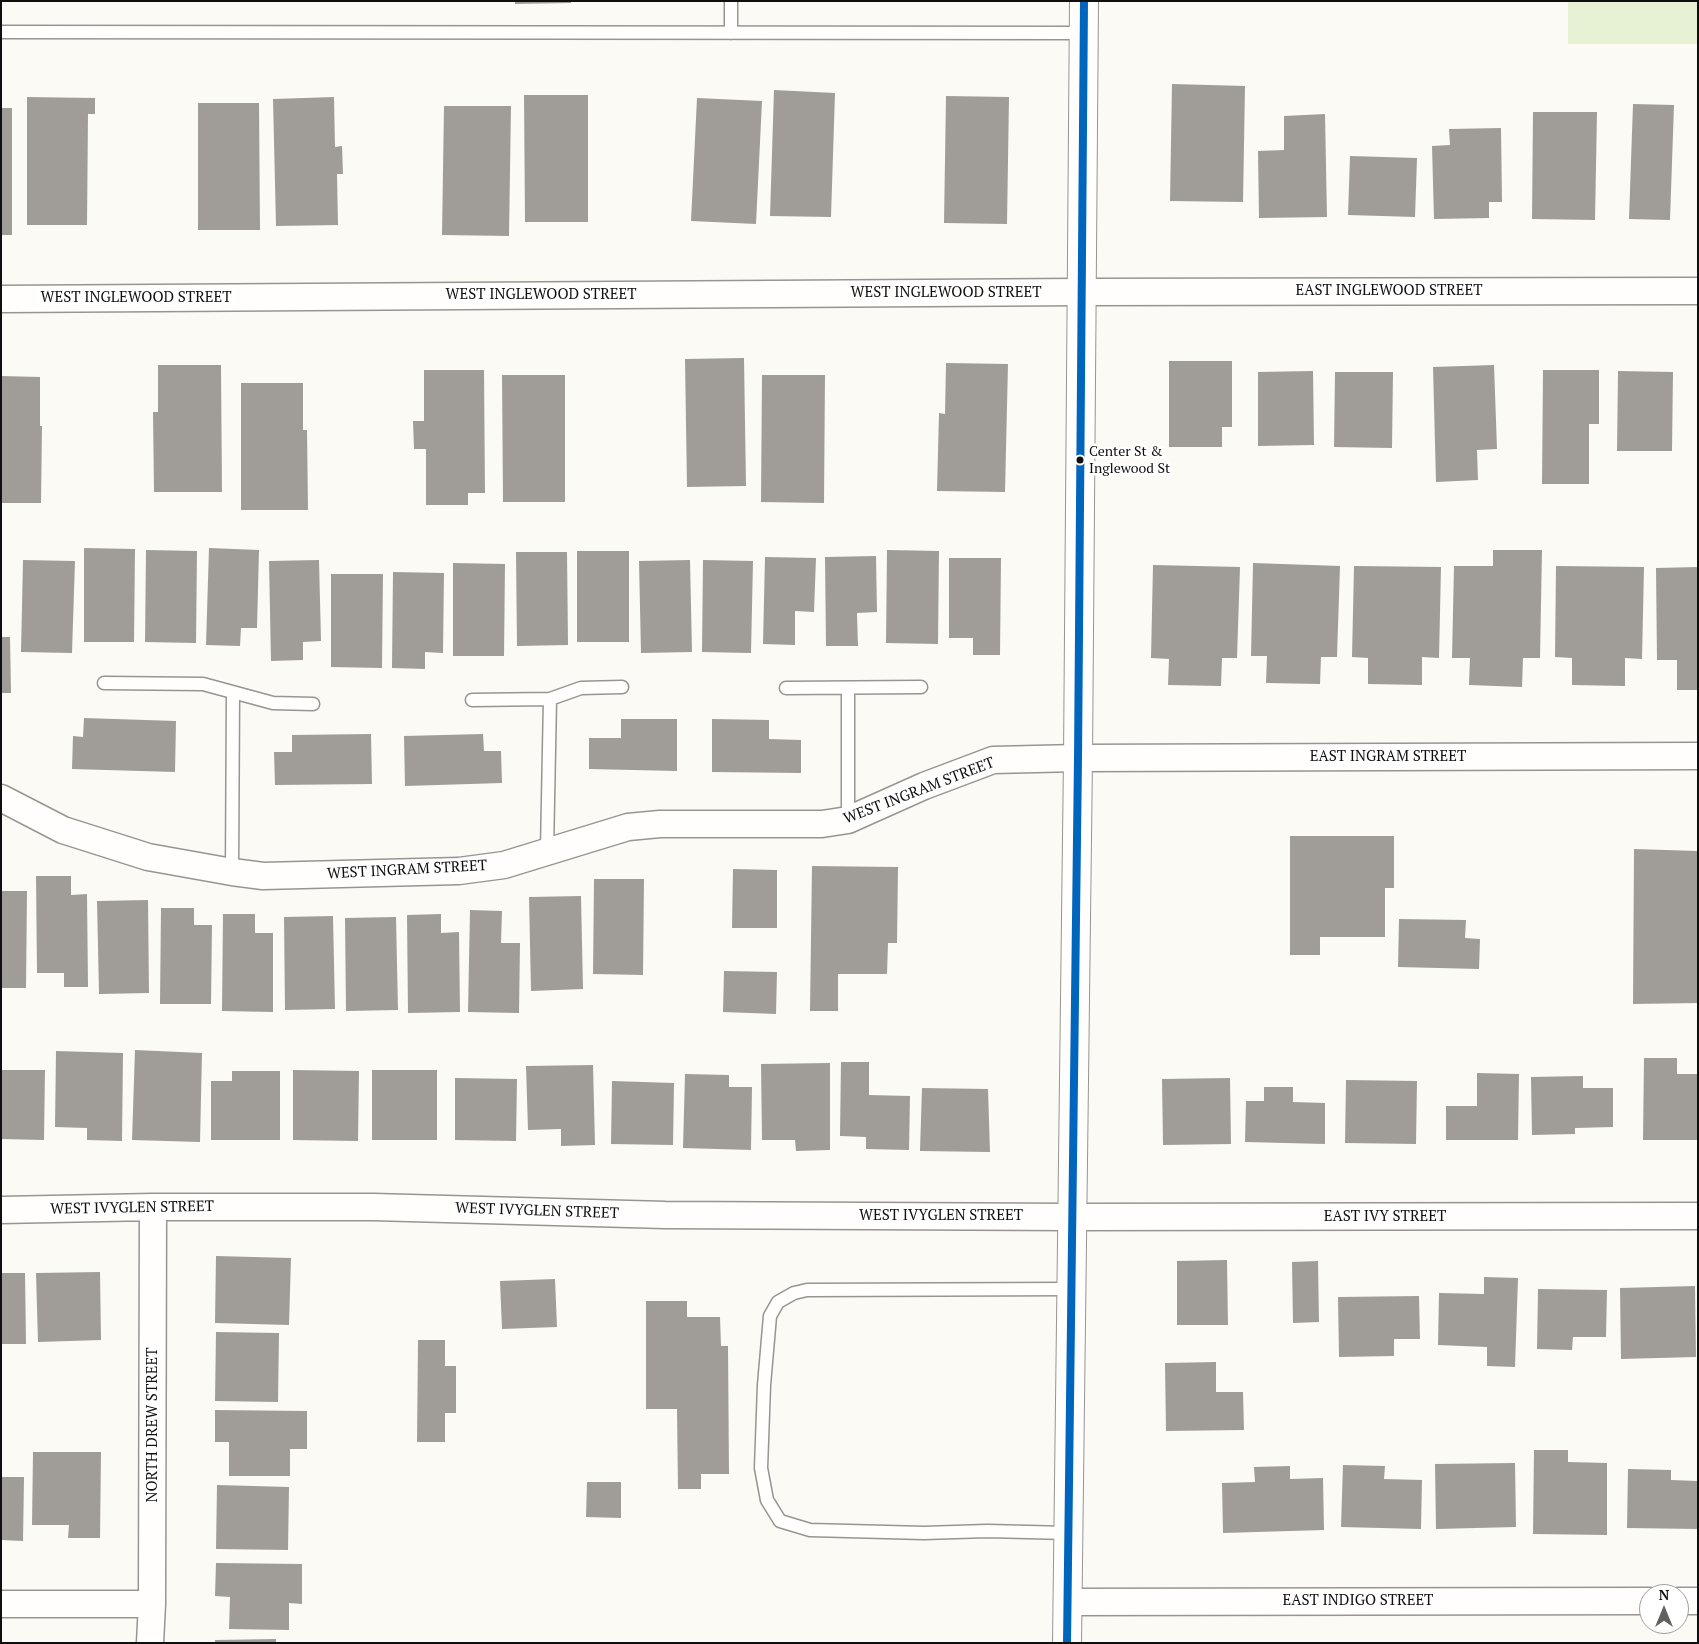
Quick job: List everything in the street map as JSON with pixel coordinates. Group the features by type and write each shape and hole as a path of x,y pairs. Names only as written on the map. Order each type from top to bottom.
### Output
{"street":[{"path":"1067,1643 1078,758 1084,1"},
{"name":"EAST INGLEWOOD STREET","path":"1081,292 1698,291"},
{"name":"WEST INGLEWOOD STREET","path":"1,299 1081,292"},
{"name":"EAST INGRAM STREET","path":"1078,758 1698,756"},
{"name":"WEST INGRAM STREET","path":"1,798 63,830 148,857 232,872 263,876 460,871 504,865 628,827 660,824 822,824 848,820 924,786 993,760 1078,758"},
{"name":"WEST IVYGLEN STREET","path":"1,1210 154,1207 373,1207 665,1215 1072,1217"},
{"name":"NORTH DREW STREET","path":"150,1643 152,1604 154,1207"},
{"name":"EAST IVY STREET","path":"1072,1217 1698,1216"},
{"name":"EAST INDIGO STREET","path":"1068,1602 1639,1601"},
{"path":"1,1604 152,1604"}],"lane":[{"path":"731,1 731,33"},
{"path":"1,32 1084,33"},
{"path":"104,683 203,684 273,703 313,704"},
{"path":"472,700 550,699 582,688 622,686"},
{"path":"786,688 921,686"},
{"path":"848,688 848,820"},
{"path":"232,872 233,693"},
{"path":"547,851 550,699"},
{"path":"1068,1533 987,1531 924,1533 810,1530 780,1521 767,1500 761,1468 764,1385 770,1316 778,1302 794,1293 807,1290 1071,1289"}],"green space":[{"path":"1568,1 1698,1 1698,44 1568,44"}],"building":[{"path":"515,1 571,1 571,3 515,4"},
{"path":"1172,84 1245,86 1243,202 1170,201"},
{"path":"774,90 835,93 831,217 770,216"},
{"path":"524,95 588,95 588,222 525,222"},
{"path":"946,96 1009,97 1007,224 944,223"},
{"path":"27,97 95,98 95,114 88,114 87,225 27,225"},
{"path":"334,97 335,147 342,146 343,174 337,174 338,225 276,226 273,99"},
{"path":"697,98 762,101 756,224 691,221"},
{"path":"198,103 259,103 260,230 198,230"},
{"path":"1633,104 1674,105 1670,220 1629,219"},
{"path":"444,106 511,106 509,236 442,235"},
{"path":"1,108 12,108 12,235 1,235"},
{"path":"1533,112 1597,112 1595,220 1532,219"},
{"path":"1325,114 1327,217 1259,218 1258,151 1284,150 1284,116"},
{"path":"1501,128 1502,202 1489,202 1489,218 1434,219 1432,146 1450,145 1449,129"},
{"path":"1350,156 1417,158 1415,217 1348,215"},
{"path":"744,358 746,486 687,487 685,359"},
{"path":"1169,361 1232,361 1232,427 1222,427 1222,447 1169,447"},
{"path":"946,363 1008,364 1005,492 937,491 939,413 945,414"},
{"path":"158,365 221,365 222,492 154,492 153,412 158,412"},
{"path":"1494,365 1497,449 1477,450 1478,480 1436,482 1433,367"},
{"path":"424,370 484,370 485,493 468,493 468,505 426,505 426,449 414,449 413,421 424,421"},
{"path":"1543,370 1599,370 1599,424 1589,424 1589,484 1542,484"},
{"path":"1313,371 1314,445 1258,446 1258,372"},
{"path":"1618,371 1673,372 1672,451 1617,451"},
{"path":"1335,372 1393,372 1392,448 1334,447"},
{"path":"502,375 565,375 565,502 503,502"},
{"path":"762,375 825,375 824,503 761,502"},
{"path":"1,376 40,377 40,426 42,426 41,503 1,503"},
{"path":"241,383 303,383 303,430 307,430 308,510 241,510"},
{"path":"84,548 135,549 134,642 84,642"},
{"path":"209,548 259,550 257,628 241,628 240,646 206,645"},
{"path":"146,550 197,551 196,643 145,642"},
{"path":"887,550 939,551 938,644 886,643"},
{"path":"1493,550 1542,550 1540,658 1523,658 1522,687 1469,685 1470,658 1452,658 1454,566 1493,566"},
{"path":"577,551 629,551 629,642 577,642"},
{"path":"516,552 567,552 568,645 517,646"},
{"path":"876,556 877,612 857,613 858,646 826,646 825,557"},
{"path":"765,557 816,558 814,612 795,611 795,645 763,644"},
{"path":"949,558 1001,558 1000,655 973,655 973,638 949,638"},
{"path":"23,560 75,561 72,653 21,652"},
{"path":"319,560 321,641 303,642 303,660 271,661 269,561"},
{"path":"690,560 692,652 641,653 639,561"},
{"path":"703,560 753,561 751,653 702,652"},
{"path":"453,563 505,564 504,656 453,656"},
{"path":"1253,563 1340,566 1337,657 1321,657 1320,684 1266,683 1267,656 1251,656"},
{"path":"1153,565 1240,567 1237,658 1222,658 1221,686 1168,685 1169,659 1151,658"},
{"path":"1354,566 1441,567 1439,658 1422,657 1422,685 1368,684 1368,658 1352,657"},
{"path":"1556,566 1644,567 1642,659 1625,658 1625,686 1572,685 1572,658 1555,657"},
{"path":"1698,567 1698,690 1677,690 1677,660 1657,660 1656,568"},
{"path":"393,572 444,573 443,653 425,652 425,669 392,668"},
{"path":"331,574 383,574 382,668 331,667"},
{"path":"1,637 10,637 11,693 1,693"},
{"path":"84,718 176,721 175,772 72,769 73,736 83,737"},
{"path":"621,719 677,719 677,771 589,769 589,738 621,738"},
{"path":"712,719 769,720 769,739 801,740 801,773 712,772"},
{"path":"371,734 372,784 275,785 274,752 292,752 292,735"},
{"path":"483,734 484,751 501,751 502,783 405,786 404,736"},
{"path":"1290,836 1394,836 1394,888 1385,888 1385,937 1320,937 1320,955 1290,955"},
{"path":"1634,849 1698,851 1698,1003 1633,1004"},
{"path":"812,866 898,867 897,943 888,943 887,974 838,974 838,1011 810,1011"},
{"path":"733,869 777,870 777,928 732,928"},
{"path":"36,876 71,876 71,895 87,894 88,987 64,987 64,973 37,973"},
{"path":"594,879 644,879 643,975 593,974"},
{"path":"1,891 27,891 26,988 1,988"},
{"path":"581,896 583,989 531,991 529,897"},
{"path":"148,900 149,993 99,994 97,901"},
{"path":"161,908 194,908 194,925 212,925 211,1004 160,1004"},
{"path":"470,910 502,911 501,943 520,943 519,1013 468,1012"},
{"path":"223,914 255,914 255,933 273,933 273,1012 222,1011"},
{"path":"441,914 441,933 459,932 460,1012 408,1013 407,915"},
{"path":"333,916 335,1009 285,1010 284,917"},
{"path":"396,917 398,1010 346,1011 345,918"},
{"path":"1399,919 1466,920 1465,938 1480,939 1479,969 1398,967"},
{"path":"724,971 777,972 776,1014 723,1012"},
{"path":"135,1050 202,1053 200,1142 132,1140"},
{"path":"56,1051 123,1053 122,1141 87,1140 87,1128 55,1127"},
{"path":"1644,1058 1677,1058 1677,1074 1698,1074 1698,1140 1643,1140"},
{"path":"841,1062 869,1062 869,1095 910,1096 909,1150 866,1149 866,1137 840,1136"},
{"path":"830,1063 830,1150 796,1151 795,1140 762,1140 761,1064"},
{"path":"593,1065 595,1145 561,1146 561,1129 528,1130 526,1066"},
{"path":"1,1070 45,1070 44,1140 1,1139"},
{"path":"293,1070 359,1071 358,1141 293,1140"},
{"path":"372,1070 437,1070 437,1140 372,1140"},
{"path":"232,1071 280,1071 280,1140 211,1140 211,1081 232,1081"},
{"path":"1477,1073 1519,1074 1518,1140 1446,1140 1446,1106 1477,1106"},
{"path":"685,1074 729,1075 729,1087 752,1087 751,1150 683,1148"},
{"path":"1583,1076 1583,1088 1613,1088 1613,1127 1575,1128 1575,1134 1532,1135 1531,1077"},
{"path":"455,1078 517,1079 516,1141 455,1140"},
{"path":"1230,1078 1231,1144 1163,1145 1162,1079"},
{"path":"1346,1080 1417,1081 1416,1144 1345,1143"},
{"path":"612,1081 674,1083 673,1145 611,1144"},
{"path":"1264,1087 1293,1087 1293,1102 1325,1103 1325,1144 1245,1142 1246,1101 1264,1101"},
{"path":"922,1088 988,1089 990,1152 920,1151"},
{"path":"216,1256 291,1258 289,1325 215,1323"},
{"path":"1227,1260 1228,1325 1177,1325 1177,1261"},
{"path":"1318,1261 1319,1322 1293,1323 1292,1262"},
{"path":"100,1272 101,1340 38,1342 36,1273"},
{"path":"1,1273 25,1273 26,1344 1,1344"},
{"path":"1484,1277 1518,1278 1515,1367 1487,1366 1487,1347 1438,1345 1439,1293 1484,1294"},
{"path":"555,1279 557,1327 502,1329 500,1281"},
{"path":"1695,1286 1696,1357 1621,1359 1620,1288"},
{"path":"1538,1289 1607,1290 1606,1337 1573,1337 1572,1350 1537,1349"},
{"path":"1419,1296 1420,1339 1394,1339 1394,1356 1339,1357 1338,1297"},
{"path":"646,1301 687,1301 687,1317 720,1317 721,1346 728,1346 729,1474 701,1474 701,1489 678,1489 677,1409 646,1409"},
{"path":"216,1332 279,1333 278,1402 215,1401"},
{"path":"418,1340 445,1340 445,1366 456,1366 456,1413 445,1413 445,1442 417,1442"},
{"path":"1216,1362 1216,1392 1243,1392 1244,1430 1166,1431 1165,1363"},
{"path":"215,1410 307,1411 307,1449 290,1449 290,1476 229,1476 229,1442 215,1442"},
{"path":"1534,1450 1568,1450 1568,1462 1607,1463 1607,1535 1533,1534"},
{"path":"33,1452 101,1452 100,1538 68,1538 69,1525 32,1525"},
{"path":"1515,1463 1516,1527 1436,1529 1435,1464"},
{"path":"1343,1465 1385,1466 1384,1479 1422,1480 1421,1529 1341,1527"},
{"path":"1290,1466 1290,1479 1323,1478 1324,1530 1223,1533 1222,1483 1255,1482 1254,1467"},
{"path":"1628,1469 1671,1470 1671,1480 1698,1481 1698,1529 1627,1528"},
{"path":"1,1477 24,1477 23,1541 1,1540"},
{"path":"587,1482 621,1482 621,1518 586,1517"},
{"path":"217,1485 289,1487 288,1550 216,1549"},
{"path":"216,1563 302,1564 302,1604 289,1603 289,1630 229,1629 230,1597 215,1596"},
{"path":"276,1639 276,1643 215,1643 215,1640"}],"transit line":[{"path":"1067,1643 1078,758 1084,1"}],"place":[{"name":"Center St & Inglewood St","path":"1080,460"}]}
